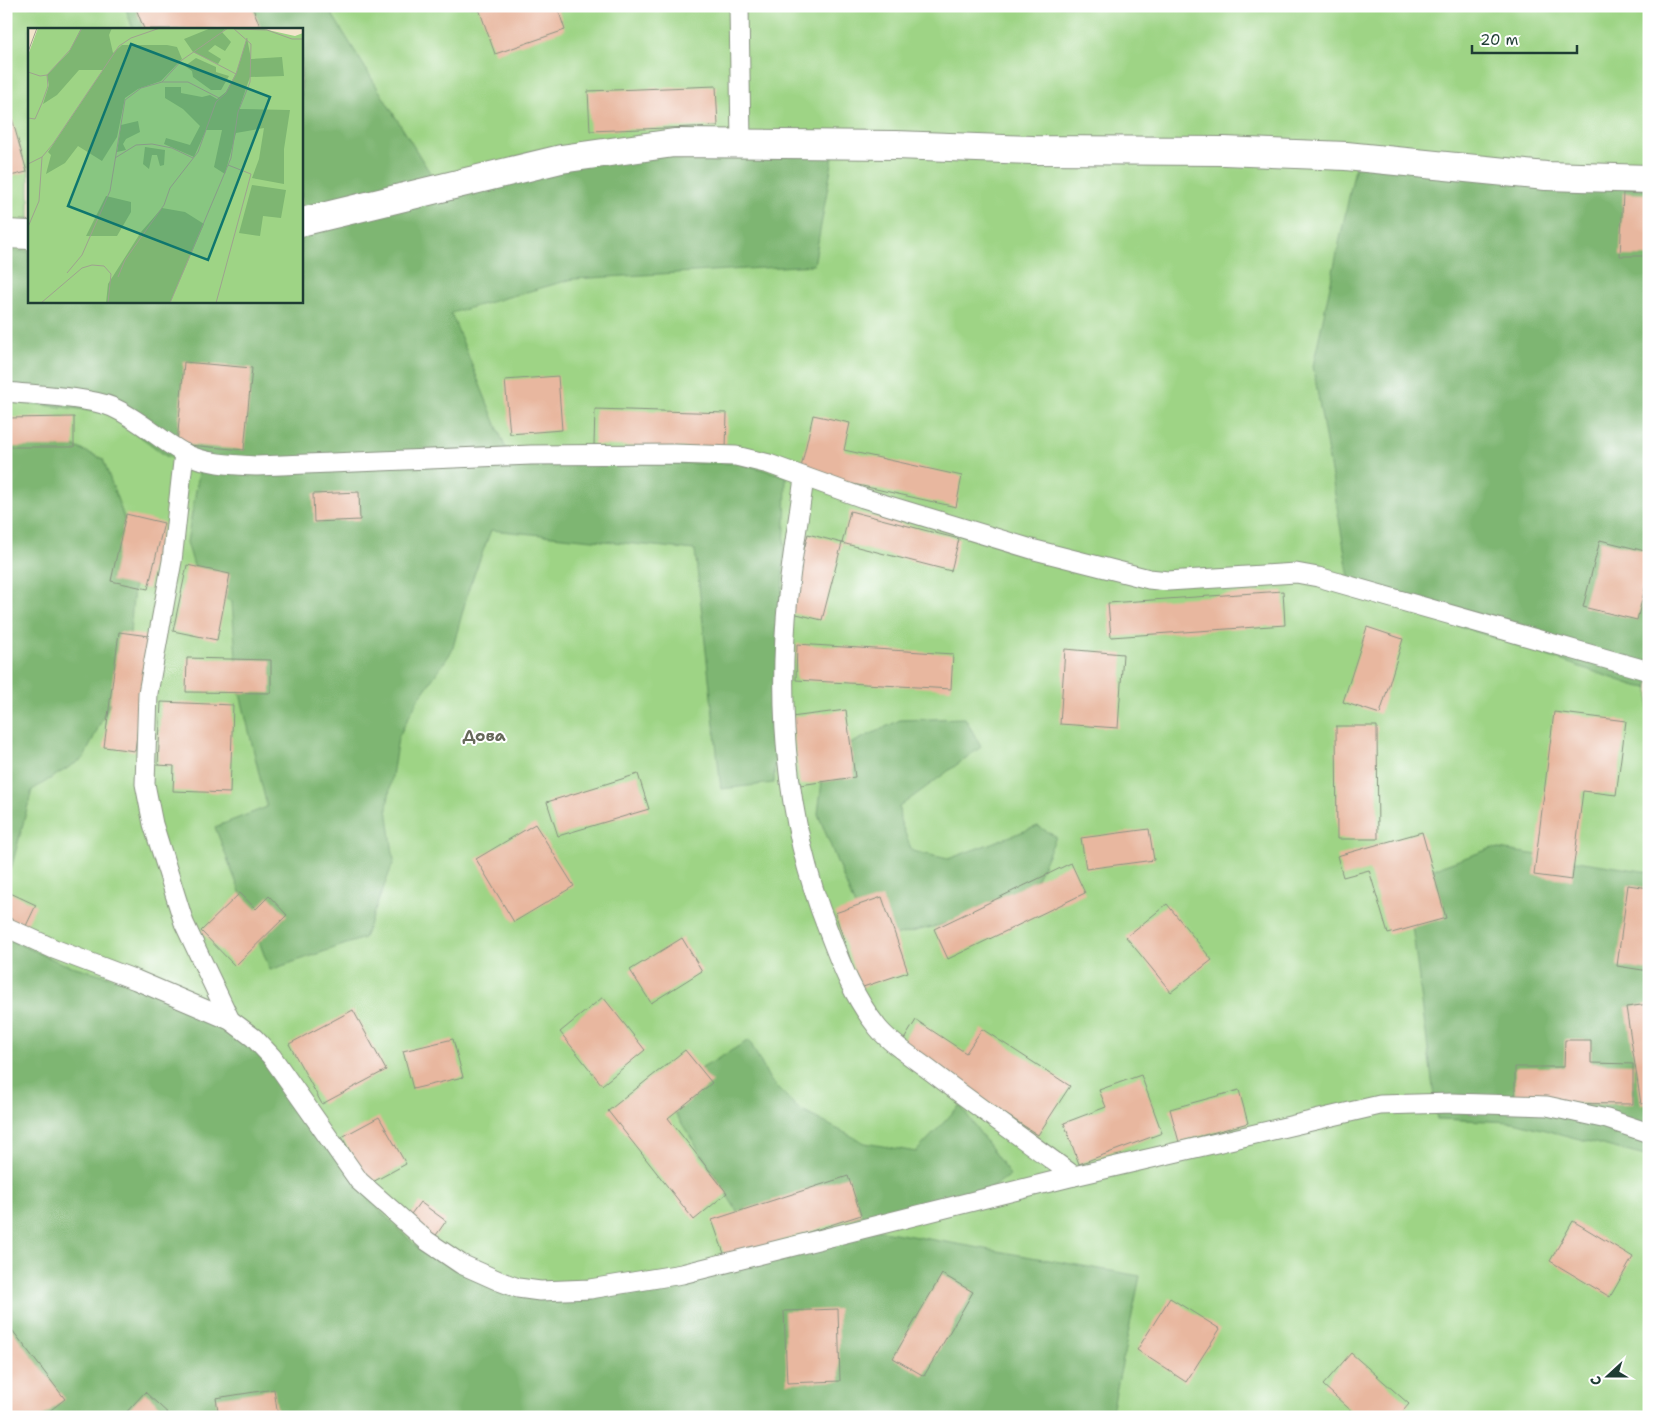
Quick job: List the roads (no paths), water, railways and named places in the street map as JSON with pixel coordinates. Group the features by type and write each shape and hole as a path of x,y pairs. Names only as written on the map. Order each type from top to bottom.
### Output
{"street":[{"path":"302,222 561,159 674,143 896,145 1033,150 1224,150 1346,156 1546,176 1649,179"},
{"path":"6,234 28,234"}],"lane":[{"path":"739,6 741,144"},
{"path":"6,392 110,406 127,414 184,453 229,464 257,466 531,455 718,456 751,459 872,501 1035,550 1129,574 1168,581 1296,574 1318,577 1649,671"},
{"path":"184,453 172,561 148,693 145,784 153,824 184,923 230,1020"},
{"path":"804,478 788,596 783,699 790,791 803,856 818,906 845,974 858,1001 880,1030 968,1099 1074,1176"},
{"path":"6,927 54,949 136,980 230,1020 254,1038 272,1057 359,1181 427,1241 462,1264 518,1288 565,1291 682,1274 1074,1176 1380,1105 1452,1103 1547,1106 1607,1119 1649,1133"}],"district":[{"name":"Дова","path":"484,735"}]}
